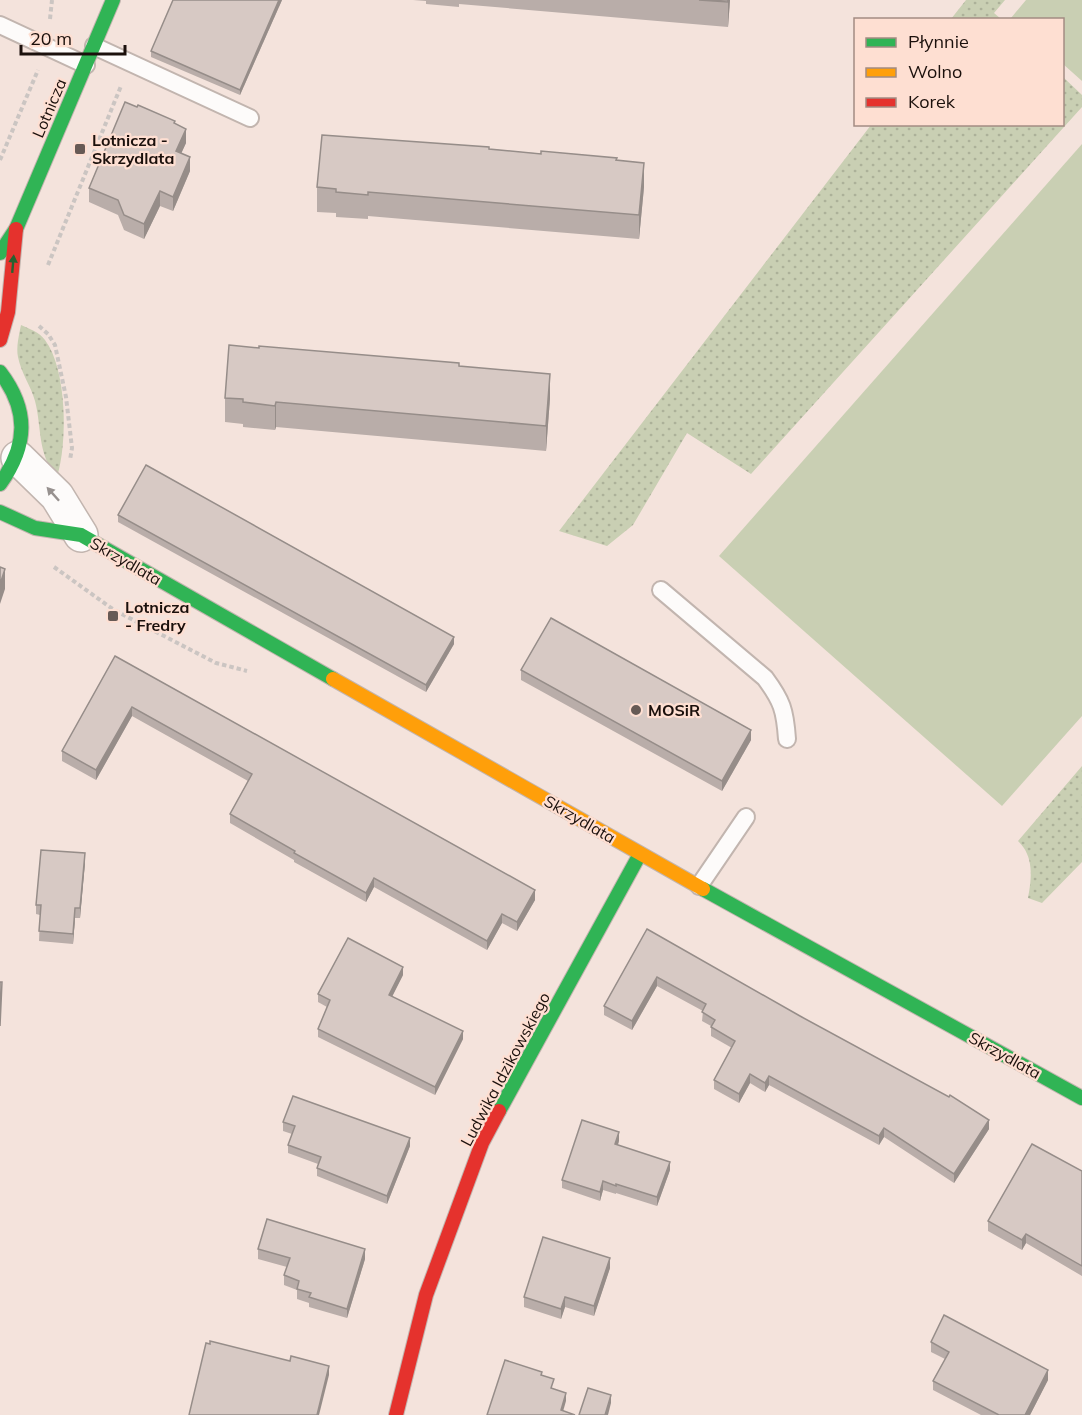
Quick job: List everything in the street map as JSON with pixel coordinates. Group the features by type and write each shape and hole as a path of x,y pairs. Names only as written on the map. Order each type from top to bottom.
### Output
{"street":[{"name":"Lotnicza","path":"0,253 16,230 113,0"},
{"name":"Lotnicza","path":"0,340 8,312 16,230"},
{"path":"0,372 10,383 21,407 23,433 9,471"},
{"name":"Skrzydlata","path":"9,471 57,496 81,535"},
{"name":"Skrzydlata","path":"0,512 35,528 81,535 640,854 1082,1098"},
{"name":"Ludwika Idzikowskiego","path":"396,1415 426,1295 482,1143 640,854"}],"lane":[{"path":"0,25 86,65"},
{"path":"94,46 250,118"},
{"path":"661,590 765,678 778,696 785,714 787,739"},
{"path":"699,886 746,817"}],"path":[{"path":"0,160 47,47 52,0"},
{"path":"45,274 112,110 126,62"},
{"path":"36,323 48,334 55,345 66,397 72,448 69,464"}],"green space":[{"path":"966,0 1005,0 994,13 1000,18 952,18"},
{"path":"1026,0 1082,0 1082,81 1064,65 1064,18 1011,18"},
{"path":"1064,78 1082,95 1082,107 751,474 687,433 633,525 607,546 559,531 870,126 1064,126"},
{"path":"1082,144 1082,716 1002,806 719,556"},
{"path":"21,325 45,340 58,369 64,426 61,463 57,477 43,450 35,401 18,357"},
{"path":"1082,766 1082,862 1042,903 1028,898 1031,868 1027,853 1018,841"}],"building":[{"path":"173,0 279,0 240,90 151,51"},
{"path":"699,0 728,0 728,2"},
{"path":"125,102 137,107 138,105 175,121 174,123 186,129 176,151 190,157 173,197 160,191 144,224 124,215 118,200 89,188"},
{"path":"322,135 489,147 489,149 541,154 541,151 617,158 616,160 644,163 639,215 368,192 368,195 336,192 336,189 317,187"},
{"path":"229,345 459,363 459,366 550,374 546,426 276,402 275,406 243,402 243,399 225,398"},
{"path":"146,465 454,637 426,685 118,515"},
{"path":"0,567 5,569 0,584"},
{"name":"MOSiR","path":"551,618 751,730 722,781 521,670"},
{"path":"115,656 535,890 517,922 502,914 487,941 374,878 366,893 294,853 295,851 230,814 252,774 132,707 96,770 62,751"},
{"path":"41,850 85,853 80,908 75,908 73,934 39,931 41,905 36,905"},
{"path":"647,929 800,1016 949,1097 950,1095 989,1120 954,1174 884,1128 879,1136 769,1076 765,1083 750,1074 739,1094 714,1080 735,1041 711,1027 715,1020 702,1012 706,1004 657,977 632,1021 604,1006"},
{"path":"348,938 403,967 389,995 463,1031 435,1087 318,1029 330,1000 318,994"},
{"path":"0,982 2,982 0,1026"},
{"path":"293,1096 410,1138 387,1196 317,1168 321,1157 288,1145 295,1126 283,1122"},
{"path":"582,1120 619,1132 615,1144 670,1162 657,1197 603,1181 600,1192 562,1180"},
{"path":"1032,1144 1082,1171 1082,1266 1026,1234 1022,1240 988,1221"},
{"path":"267,1219 365,1249 347,1309 309,1297 311,1293 297,1289 299,1281 284,1275 290,1258 258,1249"},
{"path":"543,1237 610,1258 594,1306 565,1297 561,1309 524,1297"},
{"path":"944,1315 1048,1370 1025,1415 999,1415 933,1381 949,1352 931,1342"},
{"path":"210,1341 290,1361 291,1356 329,1366 317,1415 189,1415 206,1343 210,1344"},
{"path":"505,1360 542,1372 541,1375 554,1379 551,1388 566,1393 561,1410 575,1415 487,1415"},
{"path":"588,1388 611,1395 605,1415 579,1415"}],"traffic: fast":[{"path":"0,253 16,229 113,0"},
{"path":"0,372 16,400 21,428 16,455 0,484"},
{"path":"0,512 35,528 81,535 333,679"},
{"path":"499,1111 640,854"},
{"path":"703,889 1082,1098"}],"traffic: slow":[{"path":"333,679 703,889"}],"traffic: jam":[{"path":"0,340 8,312 16,229"},
{"path":"396,1415 426,1295 482,1143 499,1111"}],"place":[{"name":"Lotnicza - Skrzydlata","path":"80,149"},
{"name":"Lotnicza - Fredry","path":"113,616"},
{"name":"MOSiR","path":"636,710"}]}
